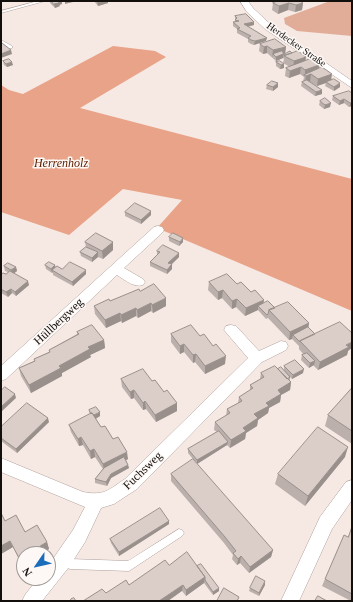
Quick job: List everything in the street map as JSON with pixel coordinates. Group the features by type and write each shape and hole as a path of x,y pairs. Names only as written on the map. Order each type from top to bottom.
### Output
{"street":[{"name":"Herdecker Straße","path":"244,1 250,10 268,27 352,85"},
{"name":"Hüllbergweg","path":"1,375 158,230"},
{"path":"116,269 139,282"},
{"path":"231,330 257,358"},
{"name":"Fuchsweg","path":"96,502 108,499 131,484 257,358 280,346"},
{"path":"1,465 82,499 96,502 79,536 63,560 31,601"},
{"path":"290,601 326,523 352,487"}],"lane":[{"path":"1,12 43,1"},
{"path":"1,41 10,47"},
{"path":"63,560 70,564 128,566 179,533"}],"shaded area":[{"path":"330,1 352,1 352,36 297,31 285,24 284,18"}],"green space":[{"name":"Herrenholz","path":"113,46 155,51 166,57 80,108 352,179 352,311 157,228 182,200 123,189 69,235 1,212 1,85 9,90 23,94"}],"building":[{"path":"51,1 58,1 59,3 54,4"},
{"path":"278,1 300,1 303,3 296,5 289,3 279,6 273,3"},
{"path":"246,14 254,22 244,24 267,38 255,41 251,40 248,38 251,36 237,29 240,28 233,22 239,21 235,20 237,18 235,16"},
{"path":"275,39 286,47 273,50 260,44"},
{"path":"2,43 11,50 1,54"},
{"path":"282,51 284,54 290,51 292,53 285,55 283,54 276,57 273,54"},
{"path":"298,51 306,57 294,61 284,56"},
{"path":"9,59 12,62 6,64 3,61"},
{"path":"310,59 319,65 305,70 301,67 290,71 286,68"},
{"path":"280,61 284,64 281,65 276,62"},
{"path":"322,67 332,74 318,79 311,74 306,76 304,75"},
{"path":"334,79 340,83 334,87 326,82"},
{"path":"307,80 322,90 316,92 302,82"},
{"path":"272,81 278,83 273,87 267,85"},
{"path":"349,91 352,93 352,103 344,99 340,101 333,96"},
{"path":"325,98 331,103 325,105 320,101"},
{"path":"135,203 151,211 141,220 125,212"},
{"path":"96,233 113,242 102,251 85,242"},
{"path":"173,233 183,238 180,242 169,237"},
{"path":"163,245 179,253 168,263 172,264 167,270 150,262 160,252 157,251"},
{"path":"86,247 98,252 92,258 80,252"},
{"path":"49,262 55,265 51,269 45,265"},
{"path":"70,262 86,270 72,282 52,270 57,266 62,269"},
{"path":"8,263 16,267 11,270 4,266"},
{"path":"10,271 28,281 15,292 11,289 6,292 1,289 1,274 6,274"},
{"path":"227,274 237,284 241,282 251,292 255,290 264,300 246,308 237,299 232,301 223,290 218,292 209,282"},
{"path":"154,284 166,298 152,305 151,303 137,310 136,308 121,315 120,313 105,320 94,306 109,299 110,301 139,289 140,291"},
{"path":"268,301 275,308 269,310 267,315 258,306"},
{"path":"288,302 309,323 290,332 269,310"},
{"path":"340,322 352,333 352,342 346,345 349,347 320,362 300,341"},
{"path":"92,325 104,340 88,347 90,349 59,366 61,368 29,385 19,368 35,361 34,359 50,352 49,350 79,334 77,332"},
{"path":"191,325 200,336 204,334 213,346 216,344 226,356 205,366 196,354 193,355 184,344 180,346 171,334"},
{"path":"308,327 315,334 300,342 293,335"},
{"path":"307,353 315,361 310,363 302,355"},
{"path":"295,360 304,369 293,375 284,366"},
{"path":"275,366 291,382 278,390 281,394 266,403 269,406 254,414 258,418 243,428 246,431 231,440 215,422 230,413 227,409 242,401 239,397 253,388 250,385 264,377 261,373"},
{"path":"281,367 290,377 287,379 278,369"},
{"path":"143,369 152,381 155,380 164,392 167,390 177,403 155,415 145,401 143,403 134,390 130,392 121,379"},
{"path":"5,387 15,394 1,407 1,391"},
{"path":"352,388 352,431 328,415"},
{"path":"27,403 48,418 16,449 1,438 1,427"},
{"path":"96,407 100,412 94,415 92,413 91,414 89,410"},
{"path":"92,413 101,427 105,426 113,439 118,437 127,452 103,464 94,449 90,451 81,437 78,439 69,425"},
{"path":"318,427 348,447 308,496 278,474"},
{"path":"219,431 228,442 197,460 188,449"},
{"path":"124,457 128,465 111,474 106,482 95,479 104,468"},
{"path":"193,459 273,550 250,567 241,556 238,559 233,553 236,551 225,537 171,474"},
{"path":"160,508 169,521 119,552 110,539"},
{"path":"1,513 5,521 16,515 25,532 37,525 47,542 40,546 16,546 16,552 10,541 1,546"},
{"path":"352,527 352,594 325,579 344,535 348,537"},
{"path":"187,552 205,577 186,590 183,585 159,601 83,601 102,589 106,593 126,580 129,585 165,560 169,565"},
{"path":"201,564 219,588 213,592 197,566"},
{"path":"256,576 265,581 259,593 250,588"},
{"path":"224,588 239,597 237,601 217,601"},
{"path":"318,596 327,601 315,601"},
{"path":"74,598 76,601 70,601 71,599"}]}
